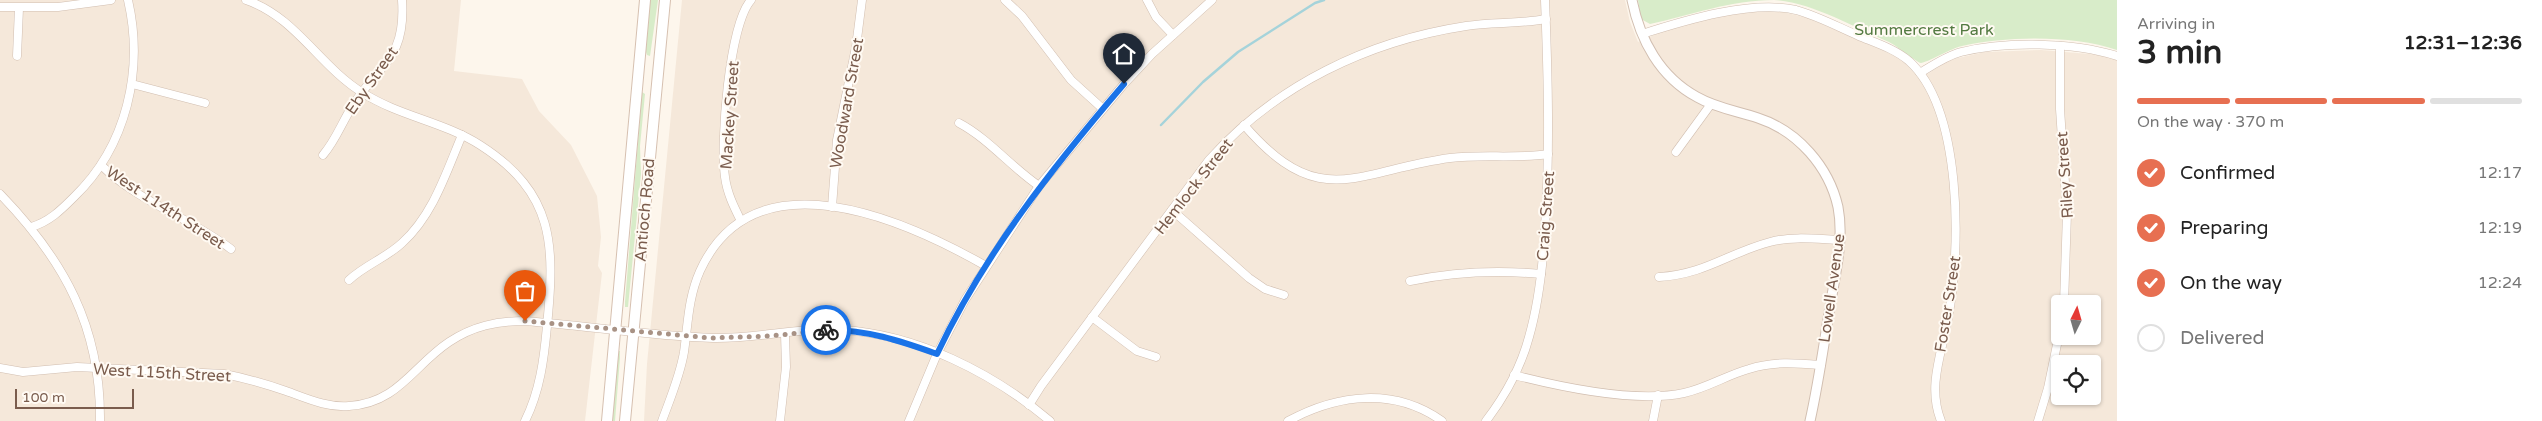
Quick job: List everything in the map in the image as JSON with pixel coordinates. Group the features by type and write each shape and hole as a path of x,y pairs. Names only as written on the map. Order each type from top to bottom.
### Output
{"main road":[{"name":"Antioch Road","path":"607,421 646,0"},
{"name":"Antioch Road","path":"625,421 665,0"}],"street":[{"path":"0,7 58,7 111,0"},
{"path":"31,227 44,224 68,203 101,165 121,126 132,84 133,33 128,0"},
{"path":"246,0 272,12 288,23 336,72 363,93 389,107 462,135 478,144 504,163 520,179 540,209 547,227 552,260 548,323 541,375 525,421"},
{"name":"Eby Street","path":"323,155 334,141 354,103 386,65 397,44 402,22 402,0"},
{"name":"Mackey Street","path":"741,221 726,185 724,154 734,42 742,14 751,0"},
{"name":"Woodward Street","path":"832,207 837,140 856,47 862,0"},
{"path":"1005,0 1022,16 1071,80 1103,109"},
{"path":"1147,0 1156,17 1173,34"},
{"path":"909,421 937,354 986,266 1039,186 1146,60 1212,0"},
{"name":"Craig Street","path":"1486,421 1501,400 1514,375 1529,337 1541,274 1548,154 1545,0"},
{"name":"Lowell Avenue","path":"1632,0 1642,34 1652,54 1673,80 1688,92 1711,104 1777,126 1806,148 1817,160 1833,192 1839,217 1839,240 1821,366 1810,421"},
{"path":"1642,34 1696,17 1752,7 1785,7 1811,16 1895,52 1920,72 1945,58 1967,51 2016,46 2090,48 2117,56"},
{"path":"17,56 18,8"},
{"name":"Hemlock Street","path":"1030,405 1092,317 1209,160 1244,125 1273,101 1340,63 1409,38 1467,26 1546,19"},
{"name":"Riley Street","path":"2060,46 2060,109 2067,214 2064,295"},
{"name":"Foster Street","path":"1920,72 1940,108 1951,169 1955,207 1954,281 1949,317 1934,381 1941,421"},
{"path":"132,84 205,103"},
{"path":"1676,152 1711,104"},
{"path":"959,123 981,136 1009,163 1039,186"},
{"path":"1244,125 1268,152 1281,162 1302,173 1326,179 1356,179 1421,162 1457,157 1534,156 1548,154"},
{"path":"349,280 388,254 414,231 430,207 462,135"},
{"name":"West 114th Street","path":"101,165 136,191 210,233 231,249"},
{"path":"0,194 31,227 52,255 78,303 87,326 96,368 100,421"},
{"path":"662,421 681,366 691,298 701,270 721,239 741,221 768,209 785,206 832,207 890,220 944,242 986,266"},
{"path":"1172,210 1256,284 1284,295"},
{"path":"1660,277 1699,271 1770,242 1808,238 1839,240"},
{"path":"1410,281 1454,274 1492,272 1541,274"},
{"path":"1092,317 1137,351 1156,357"},
{"name":"West 115th Street","path":"0,368 23,372 96,368 224,374 245,378 326,405 349,406 371,402 398,389 449,342 474,329 506,321 730,338 831,330 865,332 937,354 978,373 1030,405 1050,421"},
{"path":"780,421 786,368 785,334"},
{"path":"2038,421 2048,388 2057,345"},
{"path":"1514,375 1570,389 1658,395 1683,393 1698,389 1764,364 1784,362 1821,366"},
{"path":"1653,421 1658,395"},
{"path":"1288,421 1316,408 1342,401 1369,397 1388,398 1413,404 1442,421"}],"shaded area":[{"path":"0,0 461,0 454,71 522,79 539,111 571,145 597,196 601,237 598,266 602,273 585,421 0,421"},
{"path":"682,0 1625,0 1630,22 1638,42 1698,20 1759,10 1779,11 1808,18 1893,55 1904,62 1920,79 1949,60 1985,52 2041,50 2101,55 2117,60 2117,421 644,421 647,364"}],"green space":[{"path":"650,0 658,0 650,56 647,55 645,49"},
{"path":"1638,0 1774,0 1742,2 1650,24 1641,19"},
{"name":"Summercrest Park","path":"1774,0 2117,0 2117,50 2100,45 2061,40 1999,40 1962,46 1921,63 1889,42 1833,16 1803,5"},
{"path":"642,92 645,94 640,146 641,174 628,307 625,307 625,302"},
{"path":"617,351 620,351 620,358 615,421 611,421"}],"waterway":[{"path":"1161,125 1203,82 1238,52 1315,3 1324,0"}],"way so far":[{"path":"525,321 711,338 770,336 826,330"}],"route":[{"path":"826,330 865,332 885,336 937,354 965,300 1039,186 1124,84"}]}
